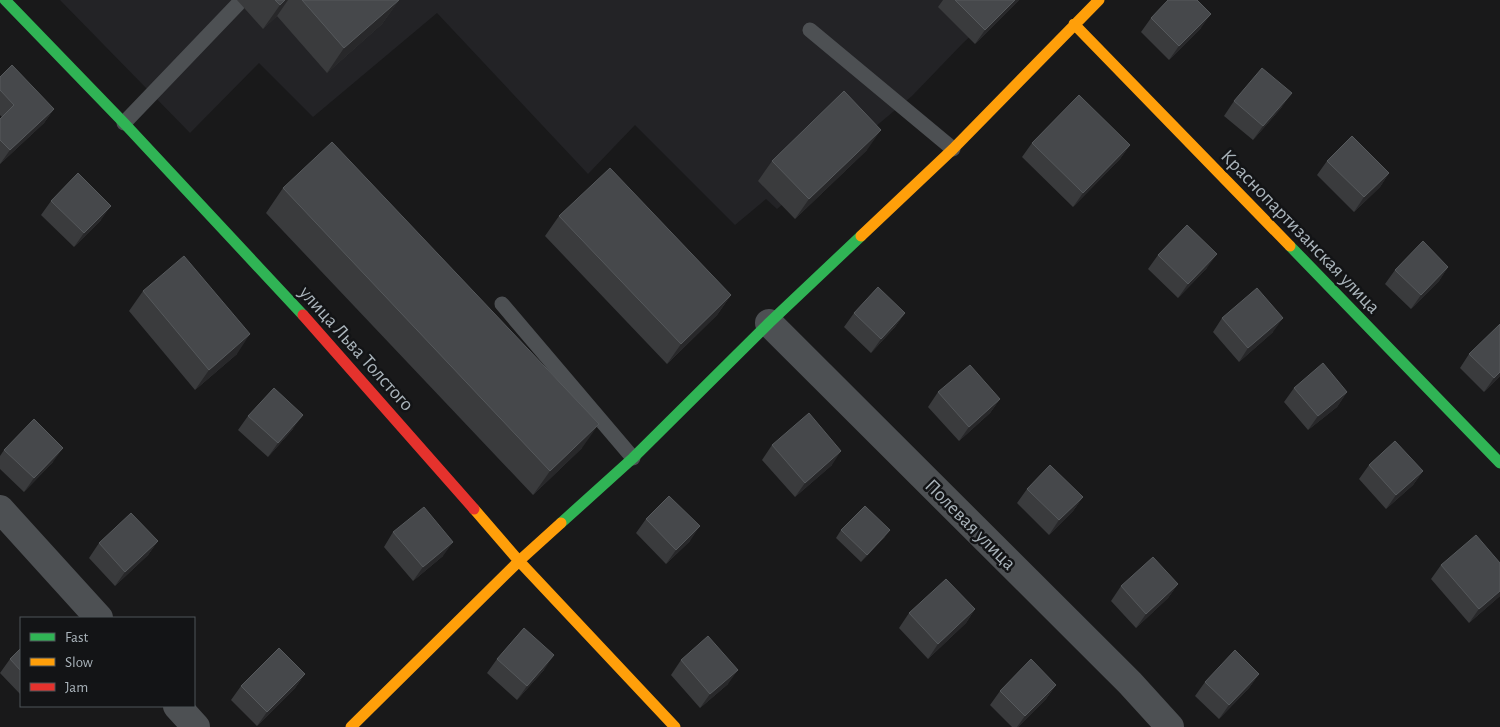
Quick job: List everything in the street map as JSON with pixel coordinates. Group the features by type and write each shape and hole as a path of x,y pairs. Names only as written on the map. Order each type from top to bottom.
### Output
{"street":[{"name":"улица Льва Толстого","path":"5,0 124,123 300,311 519,561 675,727"},
{"path":"351,727 519,561 633,458 769,324 953,149 1099,0"},
{"name":"Краснопартизанская улица","path":"1074,24 1500,464"},
{"name":"Полевая улица","path":"769,324 1123,676 1170,727"},
{"path":"0,509 98,617"},
{"path":"178,707 196,727"}],"lane":[{"path":"124,123 238,4"},
{"path":"810,30 953,149"},
{"path":"502,304 633,458"}],"shaded area":[{"path":"60,0 1010,0 963,43 912,96 777,209 766,199 735,225 635,125 588,174 437,13 313,117 259,63 190,133"}],"building":[{"path":"275,0 285,0 280,5"},
{"path":"302,0 399,0 344,48"},
{"path":"955,0 1015,0 985,30"},
{"path":"1168,0 1197,0 1211,14 1179,46 1151,18"},
{"path":"12,65 54,109 10,150 0,140 0,119 14,105 0,90 0,77"},
{"path":"1262,68 1292,93 1263,126 1234,101"},
{"path":"844,91 881,130 809,199 772,161"},
{"path":"1079,95 1130,145 1083,193 1032,143"},
{"path":"1352,136 1389,173 1364,197 1327,161"},
{"path":"332,142 599,424 550,471 283,188"},
{"path":"610,168 731,295 681,344 559,216"},
{"path":"78,173 111,206 84,233 51,201"},
{"path":"1187,225 1217,254 1188,284 1158,255"},
{"path":"1423,241 1448,267 1421,295 1395,270"},
{"path":"184,256 250,334 209,370 143,291"},
{"path":"878,287 905,313 881,339 854,313"},
{"path":"1257,288 1283,318 1248,348 1222,318"},
{"path":"1500,324 1500,372 1494,378 1469,354"},
{"path":"1323,363 1347,392 1318,416 1294,388"},
{"path":"970,365 1000,399 969,427 938,392"},
{"path":"274,388 303,415 278,443 248,416"},
{"path":"809,413 841,451 805,483 772,445"},
{"path":"34,419 63,448 34,478 4,450"},
{"path":"1395,441 1423,471 1396,495 1369,465"},
{"path":"1050,465 1083,497 1059,520 1027,489"},
{"path":"669,496 700,526 676,550 646,519"},
{"path":"865,506 890,530 867,555 841,530"},
{"path":"424,507 453,542 423,567 393,532"},
{"path":"131,513 158,541 125,572 99,543"},
{"path":"1476,535 1500,563 1500,591 1479,609 1441,565"},
{"path":"1153,557 1178,584 1146,614 1121,586"},
{"path":"946,579 975,609 938,644 909,613"},
{"path":"524,628 554,655 527,686 497,659"},
{"path":"708,636 738,670 710,694 681,660"},
{"path":"279,648 305,674 267,712 241,686"},
{"path":"20,649 20,670 10,659"},
{"path":"1235,650 1259,674 1229,705 1205,682"},
{"path":"1031,659 1056,685 1025,716 1000,691"}],"traffic: fast":[{"path":"5,0 124,123 303,315"},
{"path":"561,523 633,458 769,323 861,236"},
{"path":"1290,246 1500,463"}],"traffic: slow":[{"path":"861,236 953,149 1099,0"},
{"path":"1074,24 1290,246"},
{"path":"474,509 519,561 675,727"},
{"path":"351,727 519,561 561,523"}],"traffic: jam":[{"path":"303,315 474,509"}]}
